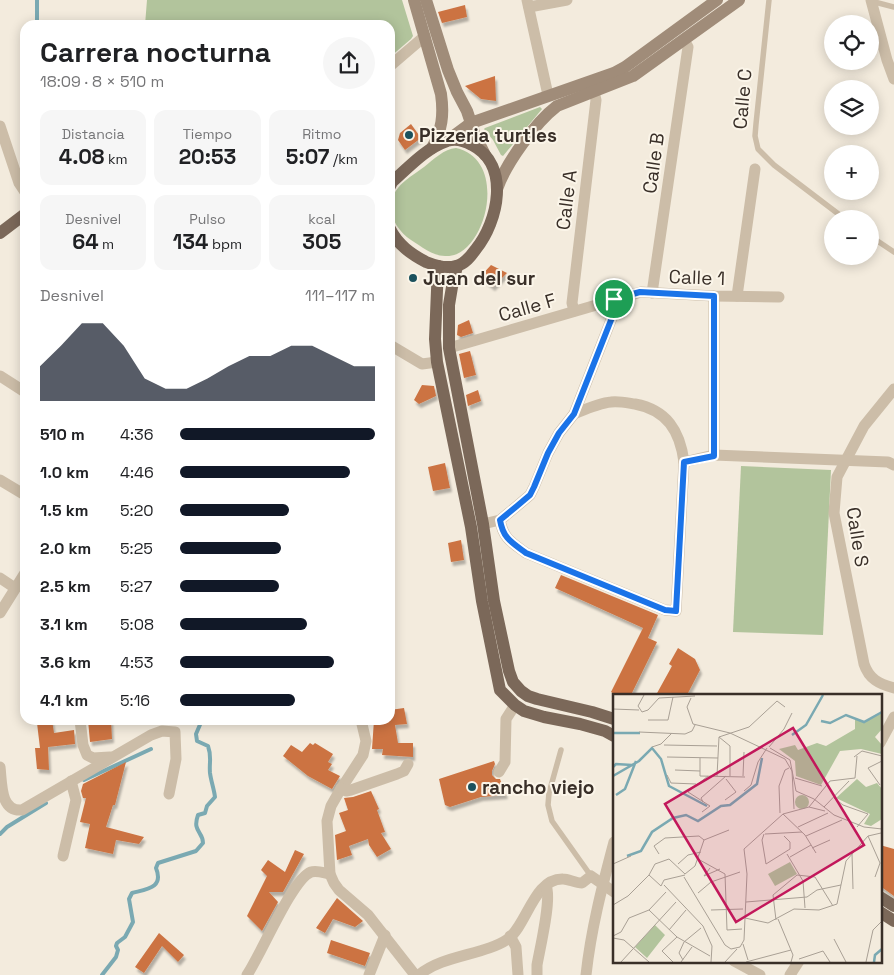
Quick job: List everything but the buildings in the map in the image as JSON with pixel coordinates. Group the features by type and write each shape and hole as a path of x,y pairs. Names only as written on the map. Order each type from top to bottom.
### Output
{"main road":[{"path":"414,0 448,70 475,135 492,165 497,189"},
{"path":"426,0 443,108 442,124 432,148"},
{"path":"395,244 422,260 438,266 457,266 470,257 486,234 494,217 497,189 508,164 548,113 557,106 633,76 717,0"},
{"path":"395,180 432,148 448,140 471,123 614,73 739,0"},
{"path":"448,140 468,142 485,155"},
{"path":"0,232 20,218"},
{"path":"395,236 402,247"},
{"path":"438,266 435,339 437,362 477,526 509,671 514,682 528,696 537,700 613,719"},
{"path":"457,266 450,305 449,348 477,526 482,601 500,690 524,711 596,729 613,736"},
{"path":"437,362 449,348"},
{"path":"564,721 567,706"},
{"path":"882,898 894,906"},
{"path":"882,913 894,921"}],"street":[{"path":"548,95 528,4 567,0"},
{"path":"871,1 894,79"},
{"path":"395,62 430,34"},
{"name":"Calle B","path":"652,293 688,47 680,34"},
{"name":"Calle A","path":"574,311 572,303 596,100 594,92"},
{"path":"0,126 20,184"},
{"path":"736,296 755,169"},
{"name":"Calle 1","path":"614,299 640,292 779,297"},
{"path":"714,296 714,456"},
{"path":"477,526 500,520 530,495 559,433 574,414 615,310 614,299"},
{"name":"Calle F","path":"449,348 614,299"},
{"path":"395,348 422,364 437,362"},
{"path":"0,376 20,389"},
{"name":"Calle S","path":"894,389 864,426 837,477 834,513 864,664 872,679 885,686 894,688"},
{"path":"500,520 502,532 510,541 526,553 665,610 676,611 684,462 682,446 671,424 664,415 641,405 612,402 574,414"},
{"path":"684,462 714,456 846,460 894,464"},
{"path":"0,480 20,492"},
{"path":"0,578 15,588"},
{"path":"0,612 20,580"},
{"path":"499,772 505,762 506,719 515,705"},
{"path":"882,738 894,717"},
{"path":"80,725 82,745 87,755 93,758 116,756"},
{"path":"362,725 366,741 363,755 341,788 326,821 330,874 339,890 368,915 415,975"},
{"path":"0,767 5,802 15,811 22,810 151,735 162,731 175,732 176,759 169,794"},
{"path":"341,788 346,791 351,790 398,774 404,771 408,764"},
{"path":"64,856 76,800 71,781"},
{"path":"586,975 602,885 613,846"},
{"path":"247,975 256,963 284,906 300,881 308,872 315,871 330,874"},
{"path":"419,975 457,957 500,943 515,932 538,893 555,880 564,878 582,883 591,876 613,891"},
{"path":"537,975 548,902 546,886"},
{"path":"369,975 385,935"},
{"path":"510,936 516,947 518,975"},
{"path":"736,962 760,975"},
{"path":"790,975 798,962"}],"lane":[{"name":"Calle C","path":"769,0 756,124 758,150 774,165 833,210"},
{"path":"871,1 894,7"},
{"path":"879,242 894,252"},
{"path":"562,750 549,793 548,805 552,821 591,876"}],"green space":[{"path":"147,0 402,0 413,36 395,53 395,20 145,20"},
{"path":"540,107 542,109 503,156 501,155 493,140 484,129"},
{"path":"456,148 473,156 483,170 487,188 486,208 481,226 471,242 459,253 440,256 423,248 400,230 395,223 395,193 407,179 447,150"},
{"path":"741,466 831,470 823,635 733,632"}],"waterway":[{"path":"37,0 37,20"},
{"path":"102,975 116,957 117,943 125,937 133,922 129,899 132,893 148,889 156,884 158,880 156,868 158,863 196,851 203,843 196,821 198,815 205,813 207,806 215,797 210,773 208,746 197,741 196,734 200,725"},
{"path":"84,780 151,749"},
{"path":"0,834 7,827 46,803"}],"place":[{"name":"Pizzeria turtles","path":"409,135"},
{"name":"Juan del sur","path":"413,278"},
{"name":"rancho viejo","path":"472,787"}],"route":[{"path":"640,292 714,296 714,456 684,462 676,611 665,610 526,553 510,541 502,532 500,520 530,495 548,453 559,433 574,414 615,310 614,299 640,292"}]}
